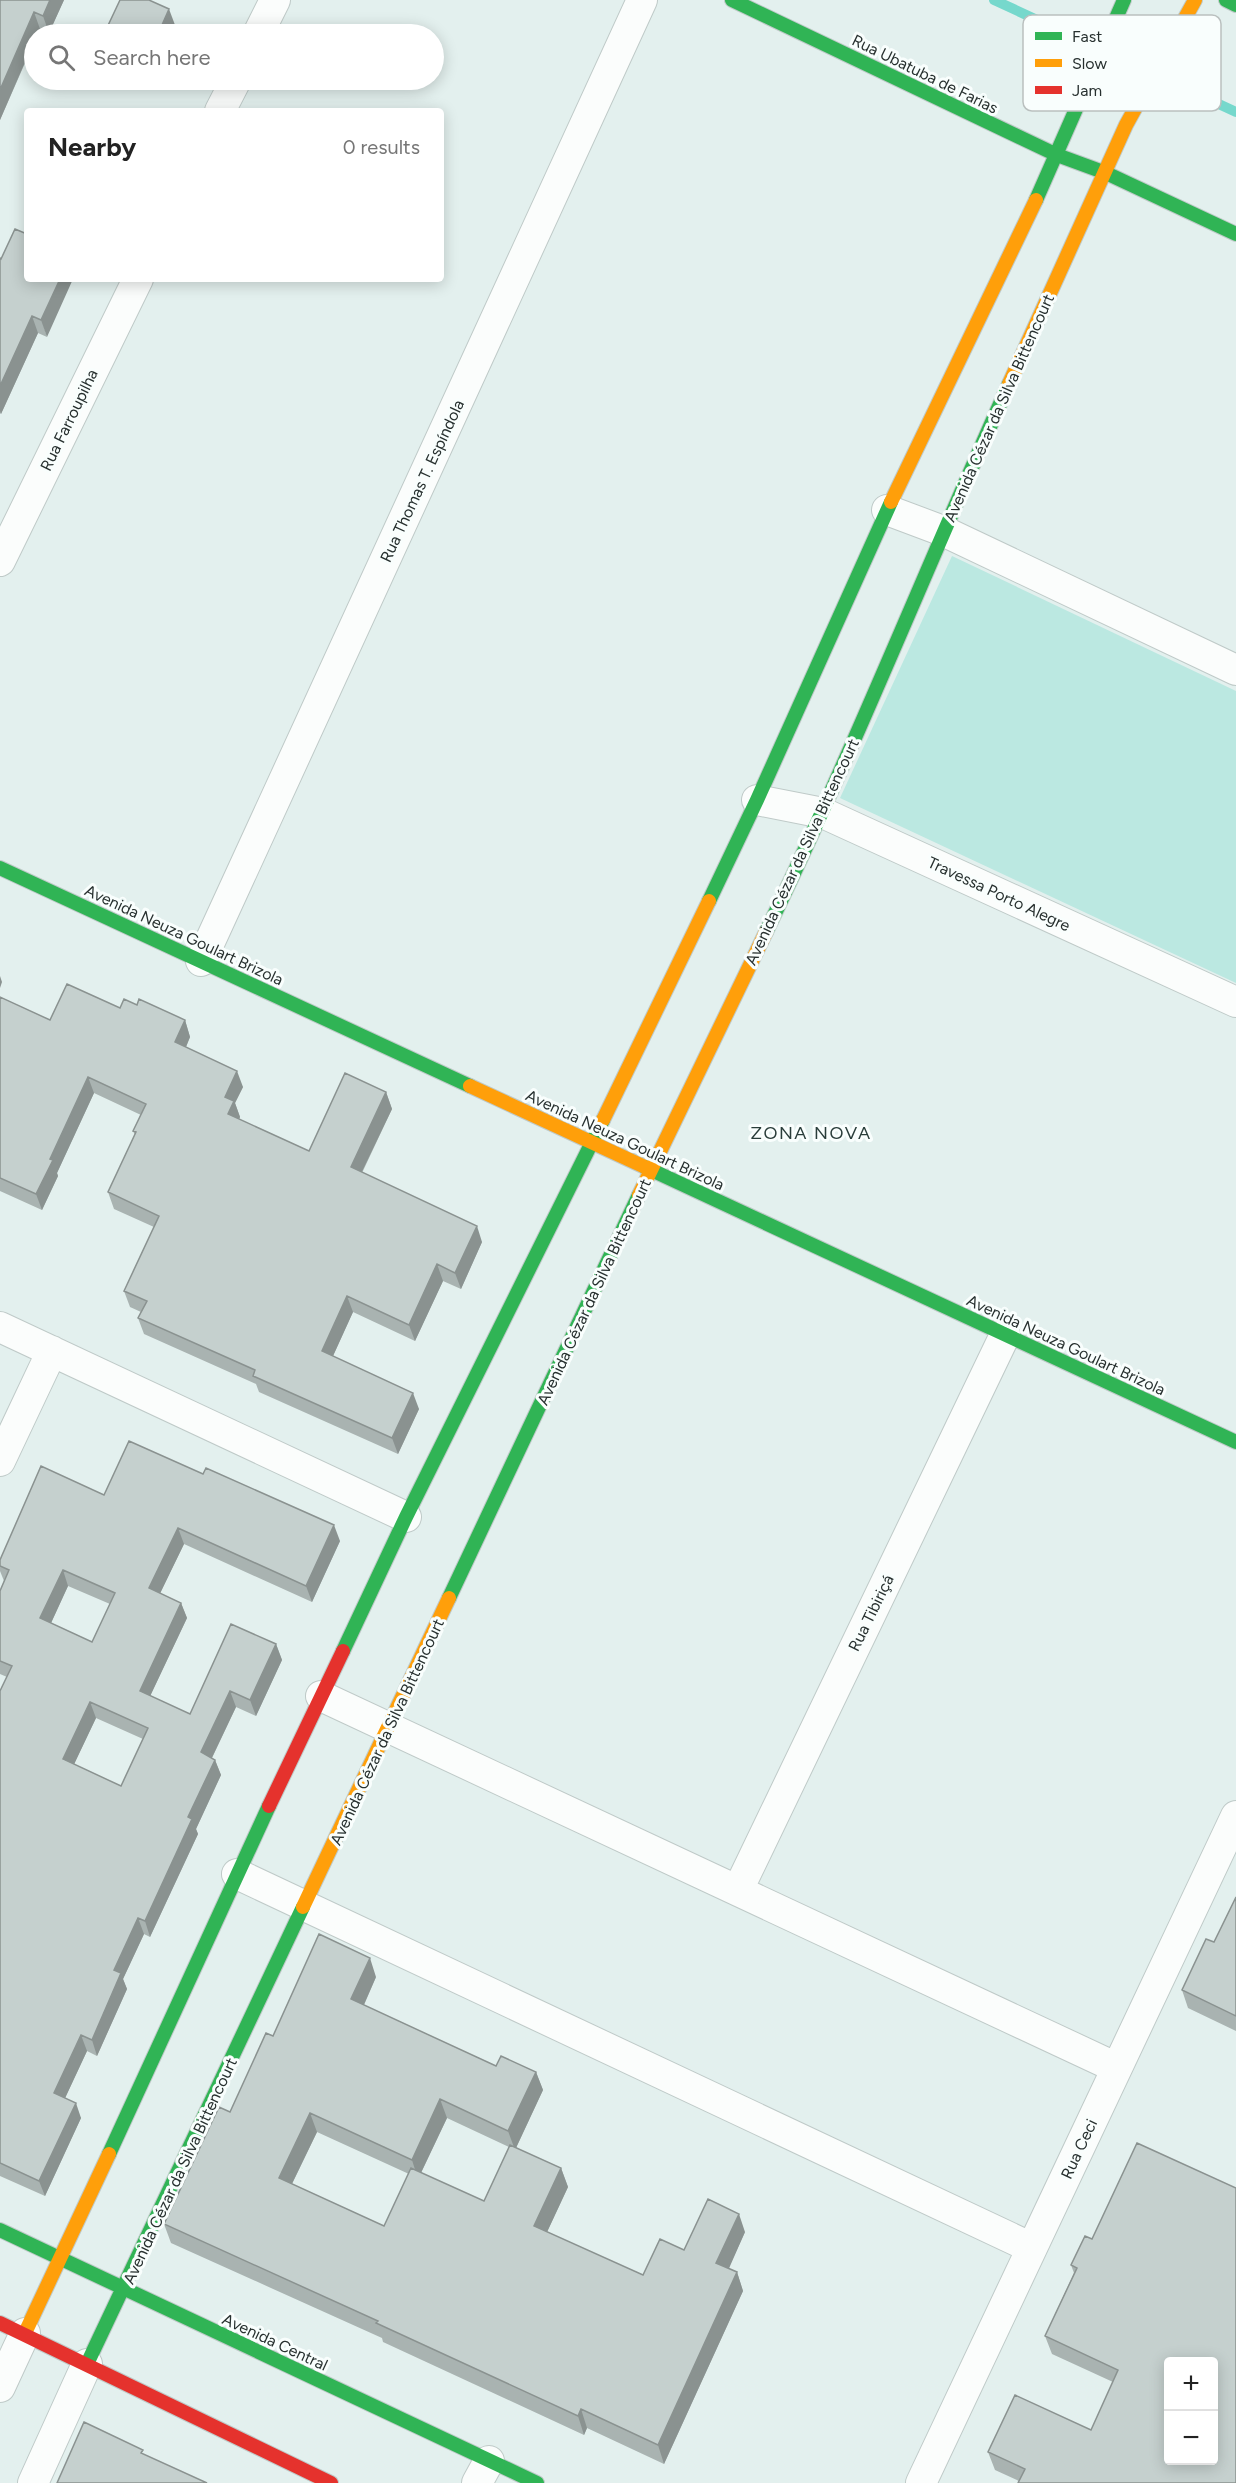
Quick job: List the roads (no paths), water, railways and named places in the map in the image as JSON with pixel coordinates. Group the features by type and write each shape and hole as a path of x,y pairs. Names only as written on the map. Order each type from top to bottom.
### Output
{"street":[{"path":"263,24 275,0"},
{"name":"Rua Thomas T. Espíndola","path":"201,962 642,0"},
{"name":"Rua Ubatuba de Farias","path":"732,0 1057,155 1106,173 1236,234"},
{"path":"1118,15 1124,0"},
{"name":"Avenida Cézar da Silva Bittencourt","path":"1186,15 1195,0"},
{"path":"1226,0 1236,4"},
{"path":"222,108 231,90"},
{"path":"0,2387 12,2328 62,2258 321,1696 406,1517 592,1144 757,800 887,510 1076,111"},
{"name":"Avenida Cézar da Silva Bittencourt","path":"33,2483 87,2364 305,1907 651,1170 823,813 943,531 1134,111"},
{"name":"Rua Farroupilha","path":"0,561 137,282"},
{"path":"887,510 943,531 1236,670"},
{"name":"Travessa Porto Alegre","path":"757,800 823,813 1236,1002"},
{"name":"Avenida Neuza Goulart Brizola","path":"0,868 1236,1442"},
{"path":"0,1327 406,1517"},
{"name":"Rua Tibiriçá","path":"738,1890 1005,1335"},
{"path":"0,1461 52,1351"},
{"path":"321,1696 1117,2068"},
{"name":"Rua Ceci","path":"921,2483 1236,1816"},
{"path":"237,1874 1032,2248"},
{"name":"Avenida Central","path":"0,2230 62,2258 483,2472 537,2483"},
{"path":"12,2328 330,2483"}],"waterway":[{"path":"994,0 1026,15"},
{"path":"1221,105 1236,112"}],"district":[{"name":"ZONA NOVA","path":"811,1133"}]}
